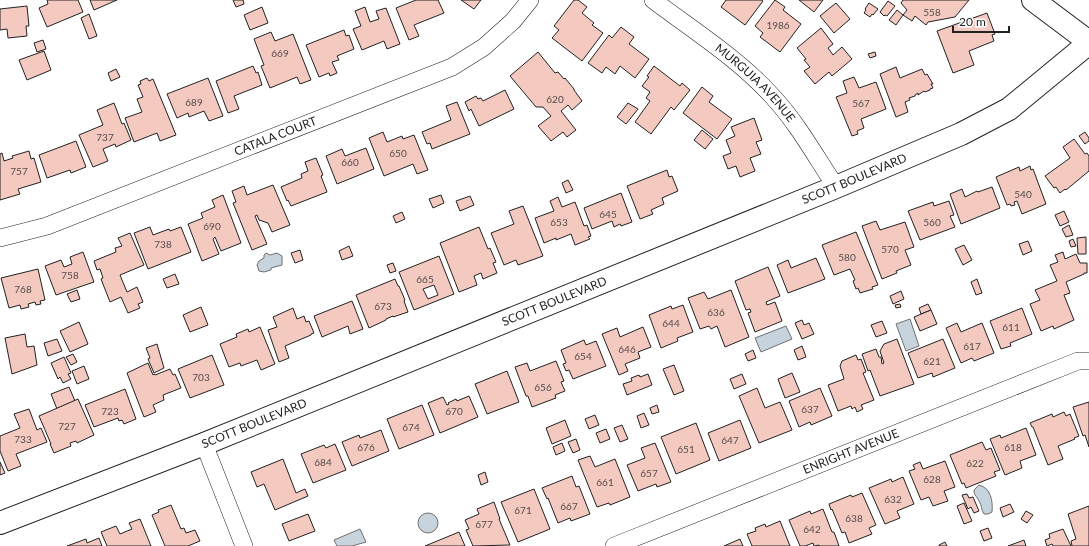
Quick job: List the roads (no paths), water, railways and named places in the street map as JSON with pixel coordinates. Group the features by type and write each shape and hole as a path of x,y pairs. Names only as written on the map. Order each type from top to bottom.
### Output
{"main road":[{"path":"1033,0 1089,42"},
{"name":"SCOTT BOULEVARD","path":"0,523 204,444 836,187 961,134 1008,109 1089,42"}],"street":[{"name":"CATALA COURT","path":"0,238 47,226 452,67 484,47 513,21 530,0"},
{"name":"MURGUIA AVENUE","path":"653,0 744,69 774,98 800,131 836,187"},
{"name":"ENRIGHT AVENUE","path":"614,546 1078,361 1089,361"},
{"path":"204,444 244,546"}]}
